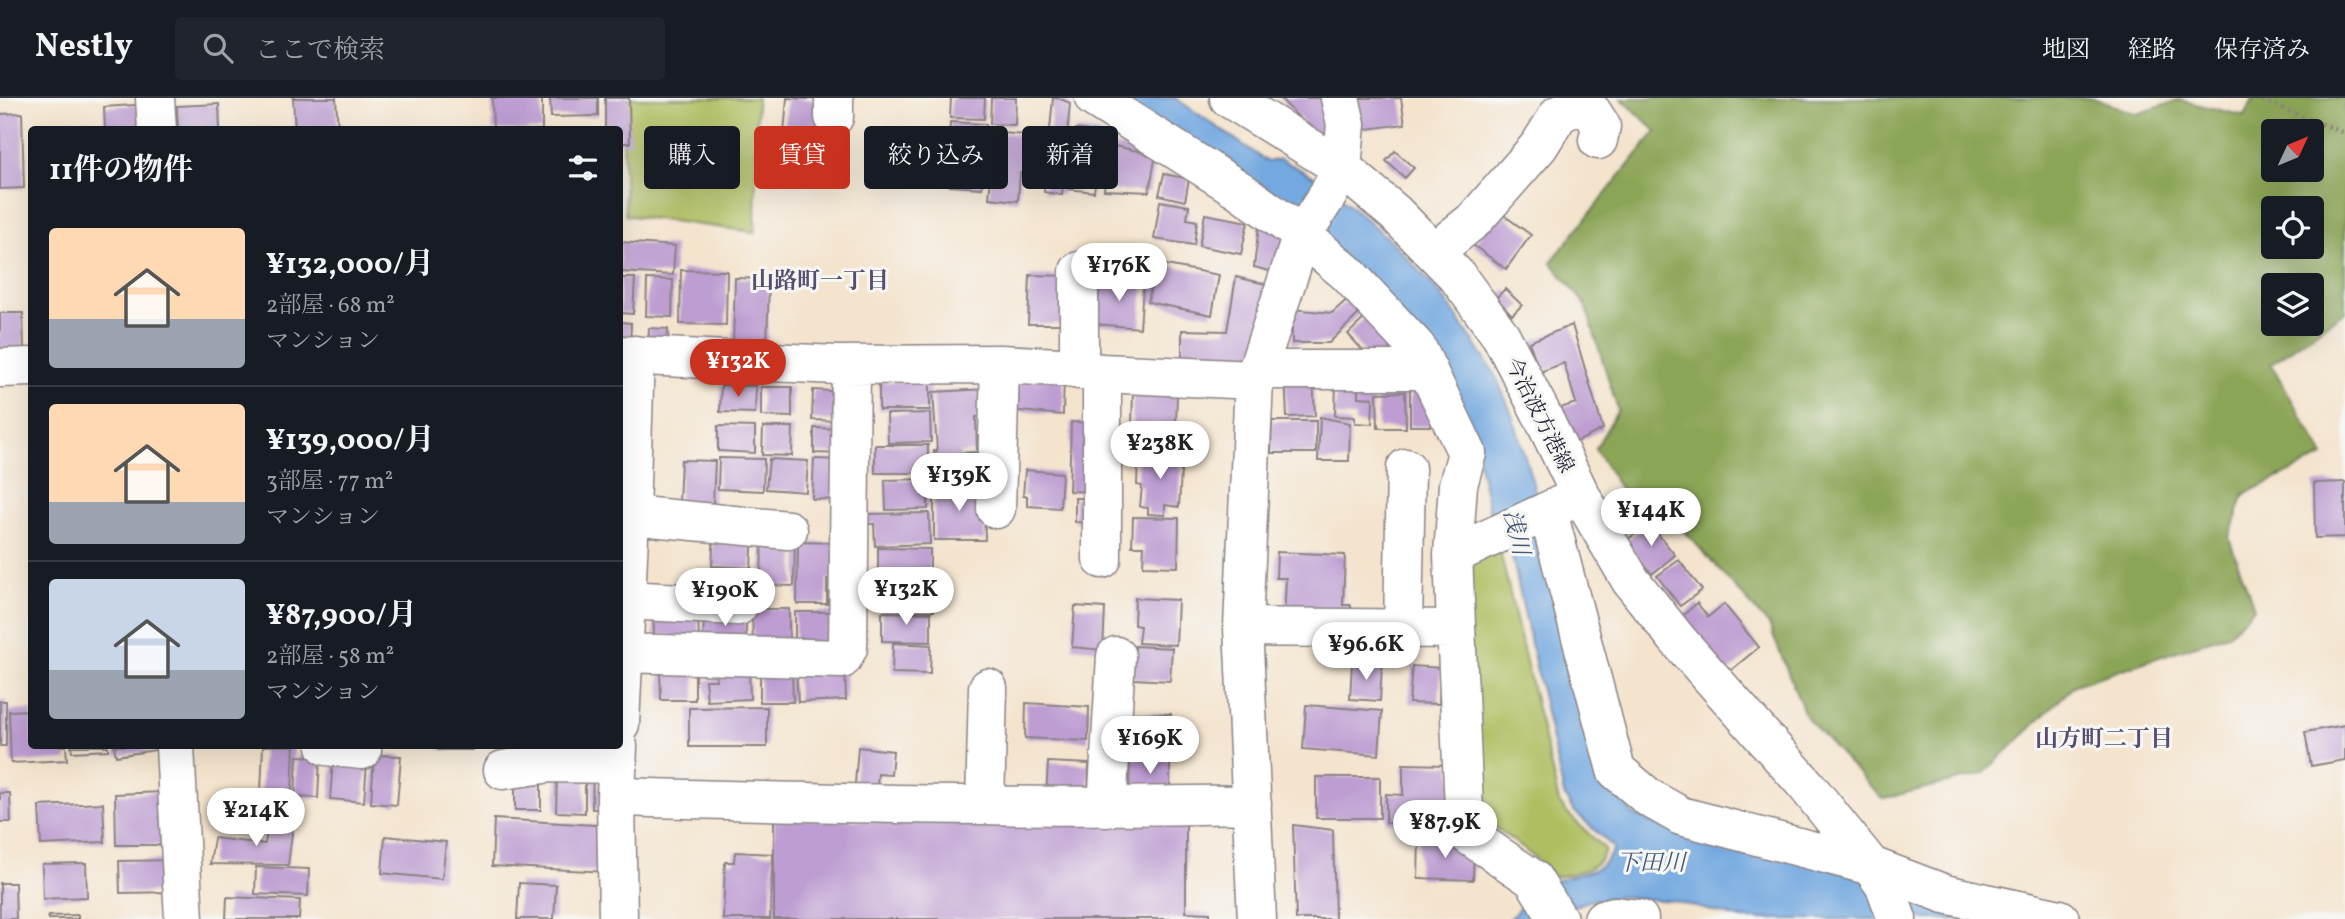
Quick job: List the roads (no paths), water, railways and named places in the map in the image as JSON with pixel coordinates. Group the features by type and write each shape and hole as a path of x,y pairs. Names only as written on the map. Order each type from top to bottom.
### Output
{"street":[{"path":"156,98 157,126"},
{"path":"1094,98 1241,191 1302,235 1348,274 1417,348 1467,453 1458,485 1453,555 1465,833 1533,879 1558,919"},
{"name":"今治波方港線","path":"1229,98 1336,180 1395,213 1458,276 1501,336 1539,409 1564,504 1677,639 1806,785 1885,890"},
{"path":"1257,919 1244,626 1256,375 1302,235 1336,180 1346,124 1340,98"},
{"path":"1434,253 1474,220 1539,146 1559,114 1578,106 1592,112 1601,127 1598,140"},
{"path":"1079,271 1091,371 1102,559"},
{"path":"623,624 630,515 627,355 851,365 1000,364 1091,371 1256,375 1428,370"},
{"path":"996,509 1000,364"},
{"path":"623,624 842,659 848,648 851,365"},
{"path":"0,368 28,367"},
{"path":"1403,629 1406,468"},
{"path":"1453,555 1564,504 1616,771 1649,798 1681,816 1885,890 1945,894 2060,919"},
{"path":"630,515 788,530"},
{"path":"623,624 738,606"},
{"path":"1244,626 1456,629"},
{"path":"1107,808 1116,656"},
{"path":"985,805 988,688"},
{"path":"175,749 184,919"},
{"path":"503,770 551,763 617,769 890,805 1107,808 1252,804"},
{"path":"617,769 618,919"},
{"path":"1603,919 1615,916 1640,919"}],"water":[{"path":"1103,98 1175,98 1268,162 1280,159 1321,180 1394,244 1453,311 1494,373 1516,426 1623,800 1632,814 1658,825 2028,919 1743,919 1673,901 1622,897 1591,900 1574,906 1559,919 1510,919 1544,887 1597,868 1614,848 1573,810 1564,795 1508,538 1493,526 1477,455 1434,361"}],"district":[{"name":"山路町一丁目","path":"820,280"},
{"name":"山方町二丁目","path":"2104,738"}],"water label":[{"name":"浅川","path":"1517,532"},
{"name":"下田川","path":"1651,862"}]}
